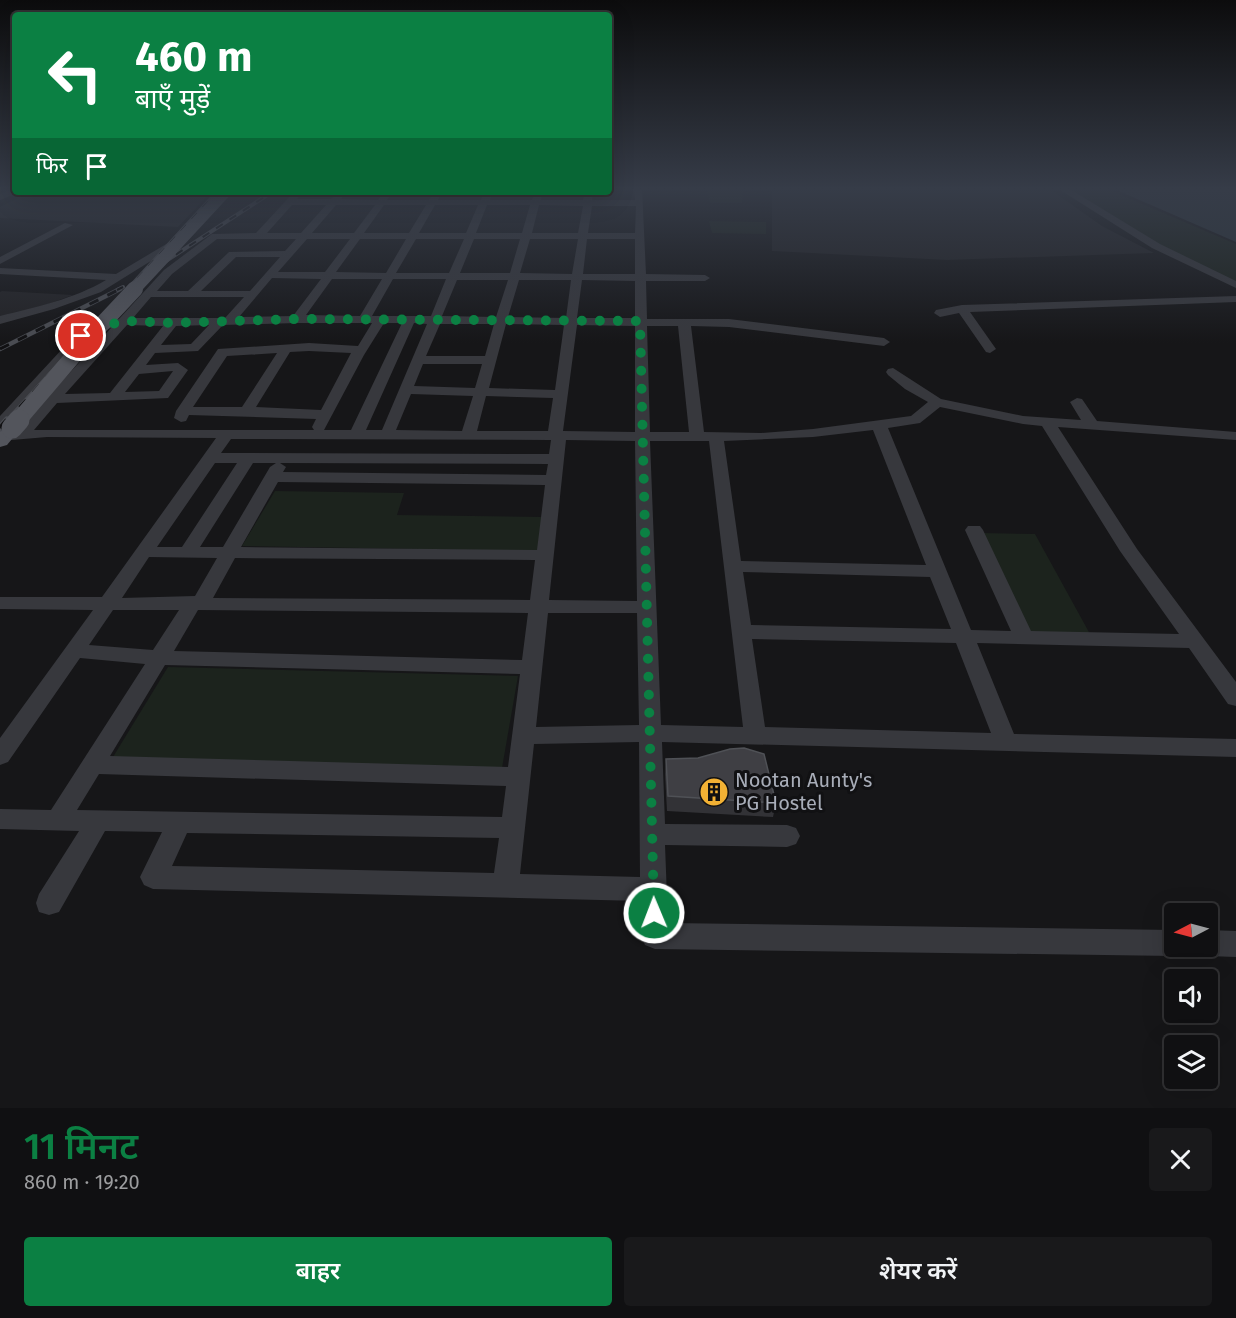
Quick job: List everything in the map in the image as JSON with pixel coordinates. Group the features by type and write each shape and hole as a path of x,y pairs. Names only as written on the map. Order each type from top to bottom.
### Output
{"main road":[{"path":"6,434 88,339 181,240"}],"street":[{"path":"0,261 40,240"},
{"path":"0,320 81,296 117,277 175,240"},
{"path":"6,434 53,399 168,272 210,240"},
{"path":"53,399 163,395 198,346 229,321 302,240"},
{"path":"297,319 355,240"},
{"path":"364,319 410,240"},
{"path":"387,435 468,240"},
{"path":"468,436 525,240"},
{"path":"506,885 562,394 583,269 584,240"},
{"path":"640,240 642,437 655,936 1164,943"},
{"path":"1146,240 1236,285"},
{"path":"190,294 233,254 288,254"},
{"path":"270,275 514,276 583,269 640,268 705,278"},
{"path":"0,271 117,277"},
{"path":"149,294 252,294"},
{"path":"940,313 962,309 1236,299"},
{"path":"962,309 990,349"},
{"path":"6,434 81,336 94,328 125,321 172,323 297,319 410,319 684,322 782,328 884,342"},
{"path":"315,435 360,350 380,319"},
{"path":"356,435 410,319"},
{"path":"229,321 219,351 286,348 360,350"},
{"path":"684,322 733,566 755,736"},
{"path":"114,397 172,323"},
{"path":"151,349 198,346"},
{"path":"246,411 286,348"},
{"path":"176,434 183,411 223,352"},
{"path":"418,360 490,360"},
{"path":"135,370 178,367 181,370"},
{"path":"893,372 910,386 937,402 1023,420 1236,435"},
{"path":"406,390 562,394"},
{"path":"6,434 706,437 813,433 915,420 937,402"},
{"path":"1077,402 1092,425"},
{"path":"183,411 288,412 325,416"},
{"path":"1047,422 1129,551 1236,698"},
{"path":"879,425 1006,742"},
{"path":"0,756 111,602 227,434"},
{"path":"58,820 159,658 230,553 296,435"},
{"path":"211,458 283,458 555,470"},
{"path":"187,553 248,458"},
{"path":"272,477 555,470"},
{"path":"974,530 1024,638"},
{"path":"145,552 544,555"},
{"path":"733,566 937,571"},
{"path":"0,603 198,602 646,607"},
{"path":"742,633 1195,641"},
{"path":"75,651 159,658 530,667"},
{"path":"523,736 650,733 1236,748"},
{"path":"93,765 518,777"},
{"path":"0,819 512,828"},
{"path":"49,903 98,821"},
{"path":"180,822 153,877 654,889"},
{"path":"652,834 787,836"},
{"path":"1218,943 1236,944"}],"shaded area":[{"path":"772,240 1128,240 1154,253 947,260 772,251"},
{"path":"1148,240 1226,240 1236,244 1236,283"},
{"path":"0,292 73,295 32,310 0,318"},
{"path":"275,491 404,493 397,515 543,517 538,551 242,546"},
{"path":"980,533 1035,534 1090,634 1026,632"},
{"path":"168,667 518,676 502,768 113,757"}],"building":[{"name":"Nootan Aunty's PG Hostel","path":"744,748 764,754 776,803 668,796 666,759 698,758 730,749"}],"railway":[{"path":"127,290 173,240"},
{"path":"149,272 199,240"},
{"path":"117,290 123,287"},
{"path":"0,349 120,289"},
{"path":"6,422 128,289"},
{"path":"0,428 7,420"}],"place":[{"name":"Nootan Aunty's PG Hostel","path":"714,792"}],"route":[{"path":"81,336 94,328 125,321 172,323 297,319 640,321 654,913"}]}
